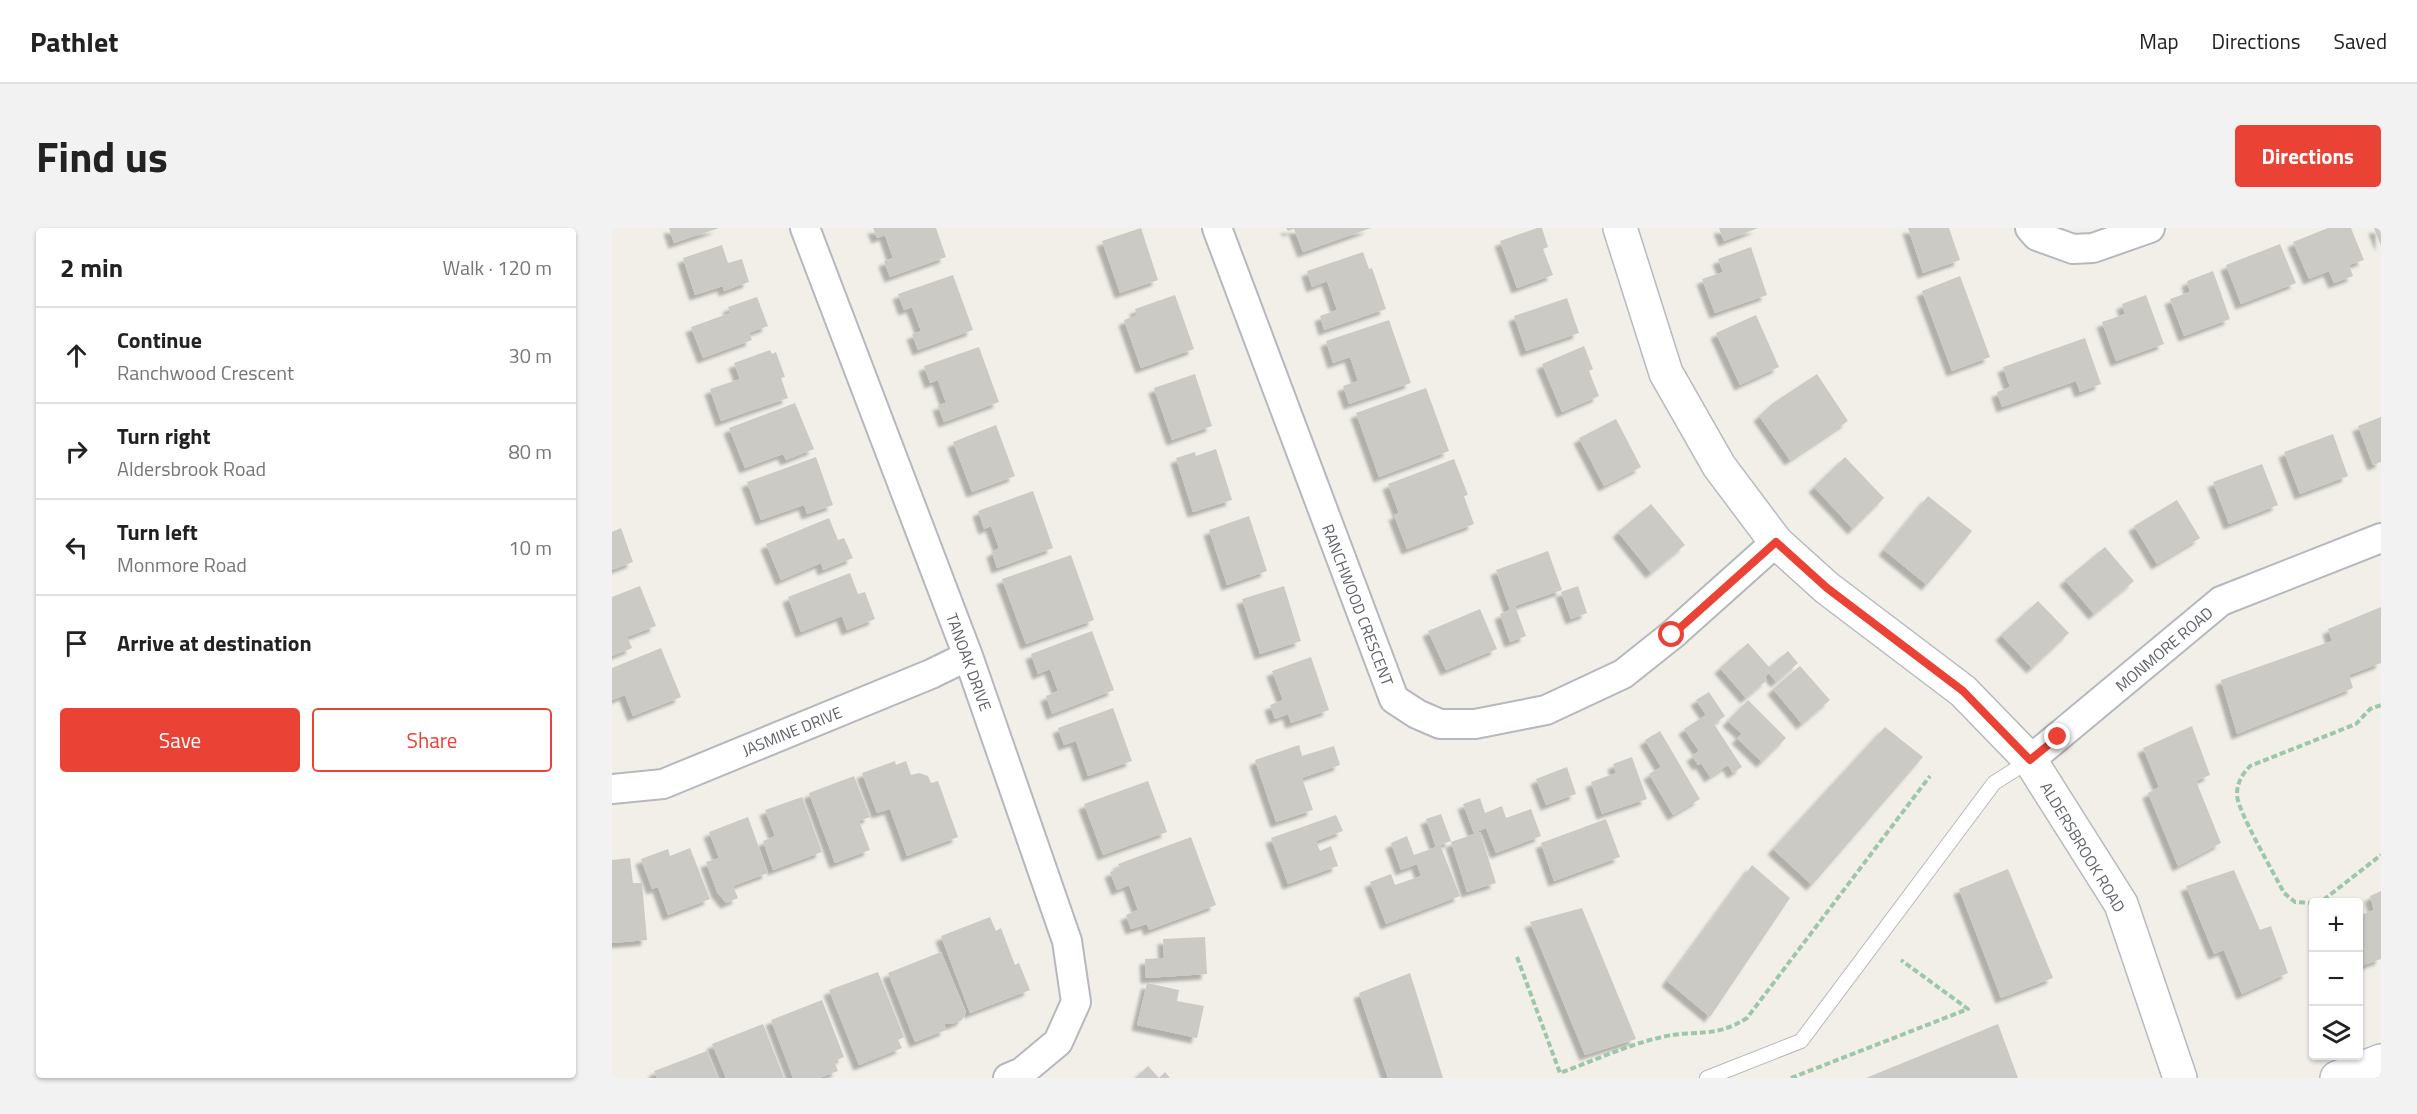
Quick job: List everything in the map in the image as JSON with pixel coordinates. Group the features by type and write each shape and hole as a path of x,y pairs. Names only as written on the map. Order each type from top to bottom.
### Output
{"street":[{"name":"TANOAK DRIVE","path":"805,228 968,656 1067,940 1076,1002 1058,1042 1019,1076"},
{"name":"RANCHWOOD CRESCENT","path":"1217,228 1394,699 1417,714 1440,724 1475,724 1546,710 1623,674 1672,635 1776,542"},
{"name":"ALDERSBROOK ROAD","path":"1620,228 1666,373 1719,466 1776,542 1827,588 1963,691 2030,760 2121,904 2180,1078"},
{"path":"2030,228 2037,236 2073,249 2093,248 2150,228"},
{"name":"MONMORE ROAD","path":"2030,760 2221,602 2381,538"},
{"name":"JASMINE DRIVE","path":"612,789 663,784 921,678 968,656"},
{"path":"2337,1078 2381,1061"}],"lane":[{"path":"1707,1078 1801,1041 1994,783 2030,760"}],"path":[{"path":"2309,903 2295,902 2284,893 2242,811 2237,796 2240,776 2250,766 2356,724 2370,709 2381,705"},
{"path":"1517,957 1560,1073 1659,1038 1683,1033 1711,1034 1731,1028 1747,1018 1929,776"},
{"path":"2326,898 2381,855"},
{"path":"1791,1078 1968,1009 1901,960"}],"building":[{"path":"669,228 719,228 674,243"},
{"path":"873,228 936,228 946,257 890,277 884,261 893,258 885,235 877,238"},
{"path":"1141,228 1158,280 1120,293 1102,241"},
{"path":"1286,228 1371,228 1303,252 1294,229 1288,231"},
{"path":"1542,228 1548,247 1543,249 1553,275 1517,288 1500,241"},
{"path":"1719,228 1758,228 1724,241"},
{"path":"1908,228 1949,228 1960,260 1923,273"},
{"path":"2328,228 2351,228 2364,260 2349,265 2353,276 2334,283 2329,271 2309,279 2293,242"},
{"path":"2374,228 2381,228 2381,246"},
{"path":"2280,244 2296,283 2241,304 2226,265"},
{"path":"722,245 728,263 742,259 749,282 724,291 723,286 695,295 683,258"},
{"path":"1751,247 1767,295 1715,313 1702,279 1723,272 1718,259"},
{"path":"1363,252 1369,269 1372,268 1386,309 1324,330 1320,316 1337,310 1327,281 1312,287 1307,271"},
{"path":"2213,271 2230,319 2184,336 2170,299 2190,292 2187,281"},
{"path":"953,275 973,330 918,350 912,334 921,331 912,307 904,310 898,294"},
{"path":"1960,276 1990,357 1952,371 1922,291"},
{"path":"1175,295 1194,349 1141,368 1124,320 1137,315 1135,309"},
{"path":"2146,295 2164,344 2116,361 2102,322 2125,314 2122,304"},
{"path":"757,297 768,326 749,333 752,340 703,358 691,327 730,313 728,307"},
{"path":"1567,298 1579,333 1526,351 1514,316"},
{"path":"1756,315 1779,367 1740,385 1716,333"},
{"path":"1389,320 1411,383 1349,404 1343,386 1358,381 1350,357 1333,363 1326,341"},
{"path":"2085,338 2101,384 2080,392 2076,381 2002,407 1997,392 2010,387 2003,367"},
{"path":"1584,346 1593,369 1589,371 1599,396 1562,412 1542,364"},
{"path":"979,347 999,402 944,422 938,405 946,403 938,380 930,383 924,366"},
{"path":"770,350 772,354 776,352 785,377 781,378 788,398 721,421 710,389 740,379 734,363"},
{"path":"1195,374 1212,426 1172,440 1154,388"},
{"path":"1817,374 1848,421 1790,460 1759,416 1773,403"},
{"path":"1426,388 1449,451 1379,477 1356,413"},
{"path":"795,403 814,449 786,460 783,454 745,468 729,428"},
{"path":"2381,417 2381,462 2373,465 2358,426"},
{"path":"1616,419 1641,467 1604,486 1579,438"},
{"path":"996,425 1015,476 972,492 953,442"},
{"path":"2333,434 2348,476 2300,494 2284,452"},
{"path":"1216,449 1232,500 1193,512 1176,458 1195,452 1196,456"},
{"path":"816,457 833,505 807,514 804,505 761,520 747,482"},
{"path":"1845,457 1884,498 1853,529 1814,487"},
{"path":"1454,459 1468,495 1464,496 1474,524 1407,549 1394,515 1399,513 1388,484"},
{"path":"2262,464 2278,505 2229,524 2213,482"},
{"path":"1033,491 1053,548 997,568 992,552 999,548 991,526 984,529 978,511"},
{"path":"1928,496 1972,531 1927,585 1884,550"},
{"path":"2177,500 2200,538 2157,564 2134,526"},
{"path":"1651,504 1685,545 1651,573 1618,532"},
{"path":"1249,516 1267,571 1227,585 1209,530"},
{"path":"829,518 838,540 844,538 853,558 823,570 821,563 781,580 766,544"},
{"path":"621,528 633,562 612,570 612,532"},
{"path":"2105,547 2134,581 2094,614 2065,580"},
{"path":"1548,551 1562,590 1515,606 1526,636 1510,642 1500,614 1510,610 1496,570"},
{"path":"1071,555 1094,620 1026,644 1002,579"},
{"path":"850,573 858,594 865,592 875,619 847,630 842,616 801,632 788,597"},
{"path":"640,586 656,626 627,637 632,648 612,656 612,597"},
{"path":"1284,586 1301,641 1260,654 1242,599"},
{"path":"1578,586 1587,613 1571,619 1561,592"},
{"path":"2038,601 2069,633 2032,668 2001,635"},
{"path":"2381,607 2381,663 2349,675 2353,688 2237,734 2221,680 2332,641 2328,629"},
{"path":"1480,609 1497,649 1446,670 1428,631"},
{"path":"1092,631 1114,690 1052,714 1046,696 1058,691 1050,669 1038,674 1031,654"},
{"path":"1748,643 1769,667 1788,651 1798,663 1776,682 1769,673 1765,677 1767,680 1746,698 1720,668"},
{"path":"661,648 681,697 633,716 625,695 612,700 612,668"},
{"path":"1311,657 1329,710 1291,723 1288,714 1275,719 1270,705 1283,700 1272,671"},
{"path":"1800,666 1830,700 1802,724 1773,689"},
{"path":"1709,692 1725,716 1714,724 1742,767 1733,773 1728,765 1710,777 1701,763 1698,765 1692,756 1699,751 1684,729 1706,715 1696,700"},
{"path":"1748,700 1786,738 1762,762 1737,738 1742,734 1728,721"},
{"path":"1113,708 1132,761 1088,776 1076,741 1064,745 1058,728"},
{"path":"2192,726 2210,775 2196,781 2221,843 2178,866 2148,793 2159,787 2143,748"},
{"path":"1885,727 1923,757 1812,885 1773,849"},
{"path":"1660,731 1700,799 1673,815 1649,774 1661,767 1645,740"},
{"path":"1299,745 1302,756 1334,746 1340,765 1302,778 1313,810 1276,822 1255,760"},
{"path":"1632,757 1647,799 1602,814 1591,782 1616,773 1613,764"},
{"path":"895,761 896,765 906,761 911,775 919,773 928,776 931,783 938,781 958,837 907,856 890,809 877,813 862,773"},
{"path":"1567,767 1576,794 1546,805 1536,779"},
{"path":"854,776 870,817 859,821 870,850 835,863 809,793"},
{"path":"1148,781 1167,832 1103,855 1084,804"},
{"path":"802,797 822,852 773,870 763,841 775,836 765,810"},
{"path":"1480,798 1485,813 1502,806 1506,818 1531,809 1541,836 1496,853 1486,828 1474,833 1463,804"},
{"path":"1441,814 1451,841 1440,845 1460,896 1386,924 1370,882 1391,874 1395,885 1421,876 1417,864 1401,870 1391,843 1407,836 1414,855 1436,847 1426,819"},
{"path":"1336,815 1343,831 1316,841 1320,851 1331,846 1338,866 1288,884 1271,838"},
{"path":"748,817 768,873 733,886 738,898 726,903 717,892 706,862 719,858 709,832"},
{"path":"1606,819 1620,857 1554,881 1541,843"},
{"path":"1480,832 1496,883 1467,892 1451,842"},
{"path":"1191,837 1216,905 1149,930 1147,924 1131,929 1126,915 1138,910 1129,885 1117,890 1110,872 1120,868 1118,864"},
{"path":"690,848 710,899 668,915 658,887 652,889 641,859 668,849 670,856"},
{"path":"630,858 633,883 642,883 647,940 612,943 612,860"},
{"path":"1752,865 1790,898 1710,1017 1667,981"},
{"path":"2008,869 2053,978 2001,998 1959,889"},
{"path":"2234,870 2260,930 2271,926 2288,973 2242,994 2224,950 2214,954 2186,886"},
{"path":"2381,891 2381,959 2363,965 2363,914 2374,910 2370,896"},
{"path":"1582,908 1636,1039 1585,1055 1530,922"},
{"path":"990,917 996,931 1001,928 1015,965 1019,963 1030,990 970,1013 941,936"},
{"path":"1205,937 1207,974 1146,978 1145,959 1164,958 1163,939"},
{"path":"941,952 966,1012 962,1020 952,1024 944,1023 946,1030 915,1042 888,973"},
{"path":"878,972 904,1037 898,1040 902,1048 859,1065 829,990"},
{"path":"1410,973 1443,1078 1388,1078 1359,993"},
{"path":"1147,983 1179,990 1177,1001 1204,1006 1197,1038 1137,1025"},
{"path":"822,1000 844,1057 834,1061 838,1071 819,1078 793,1078 771,1020"},
{"path":"763,1024 784,1078 726,1078 712,1044"},
{"path":"1998,1024 2018,1078 1866,1078"},
{"path":"707,1051 718,1078 657,1078 654,1071"},
{"path":"1148,1066 1159,1078 1135,1078"},
{"path":"1165,1072 1170,1078 1159,1078"}],"route":[{"path":"1672,635 1776,542 1827,588 1963,691 2030,760 2058,737"}]}
